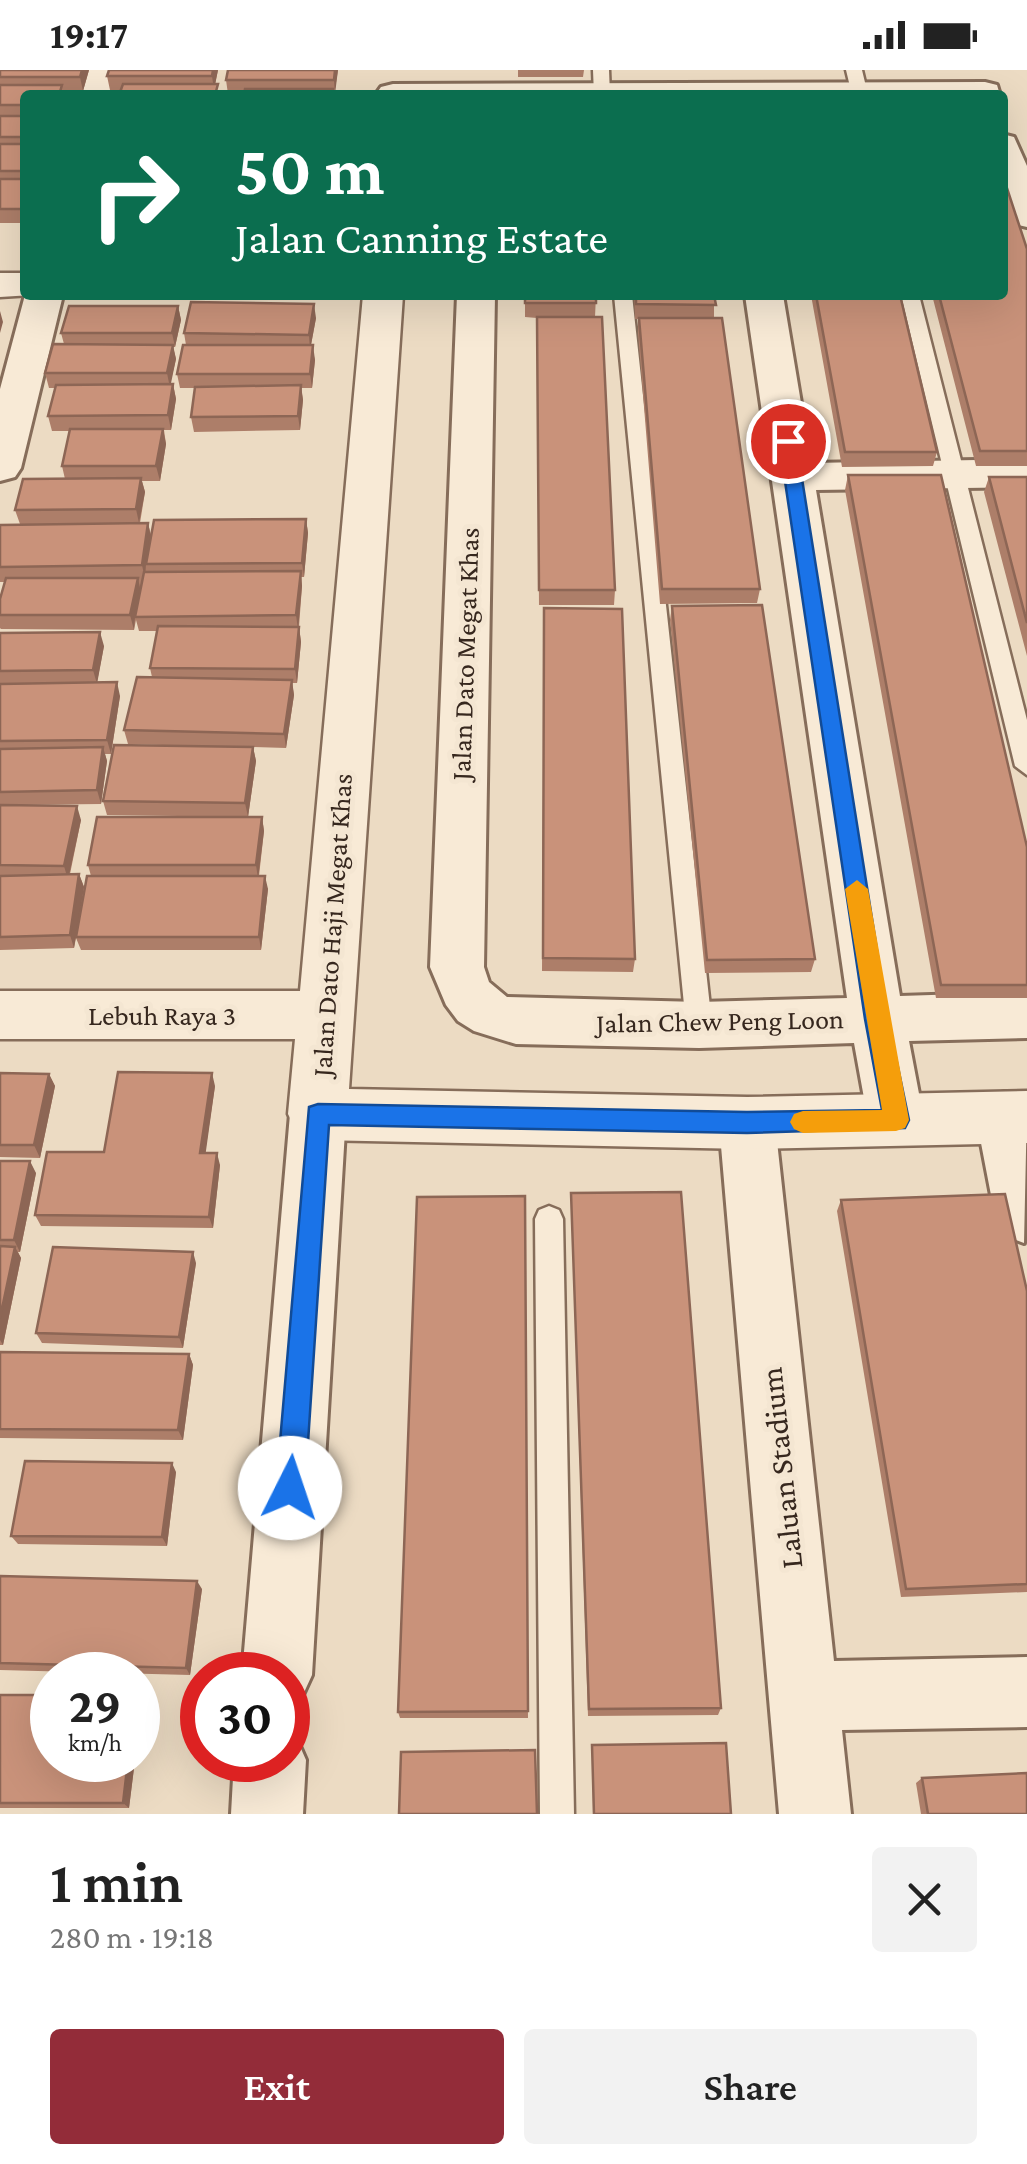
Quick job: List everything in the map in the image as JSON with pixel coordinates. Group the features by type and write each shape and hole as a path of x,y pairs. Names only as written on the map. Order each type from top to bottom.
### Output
{"street":[{"path":"666,90 729,86 982,86"},
{"path":"1008,161 1027,216"},
{"path":"0,468 43,300"},
{"name":"Jalan Dato Haji Megat Khas","path":"279,1652 323,1015 383,300"},
{"name":"Jalan Dato Megat Khas","path":"476,300 456,967 462,989 476,1007"},
{"path":"765,300 876,1019 896,1120"},
{"path":"794,477 1027,473"},
{"name":"Jalan Chew Peng Loon","path":"476,1007 494,1018 516,1022 698,1026 1027,1014"},
{"name":"Lebuh Raya 3","path":"0,1015 323,1015"},
{"path":"318,1114 747,1123 1016,1117 1026,1222"},
{"name":"Laluan Stadium","path":"747,1123 816,1814"},
{"path":"803,1696 1027,1692"},
{"path":"266,1814 268,1782"}],"lane":[{"path":"624,300 698,1026"},
{"path":"911,300 1027,766"},
{"path":"549,1219 558,1814"}],"building":[{"path":"0,70 82,70 80,77 0,77"},
{"path":"109,70 213,70 212,76 107,76"},
{"path":"228,70 335,70 334,80 226,80"},
{"path":"123,84 218,84 216,90 121,90"},
{"path":"0,85 62,85 60,90 20,90 20,105 0,105"},
{"path":"245,89 333,89 333,90"},
{"path":"0,116 20,116 20,137 0,137"},
{"path":"0,144 20,144 20,171 0,171"},
{"path":"0,179 20,179 20,209 0,209"},
{"path":"1008,191 1027,249 1027,451 980,451 940,300 1008,300"},
{"path":"525,300 596,300 596,303"},
{"path":"636,300 715,300 716,305 636,304"},
{"path":"817,300 901,300 937,452 845,452"},
{"path":"191,302 314,304 309,335 184,333"},
{"path":"69,306 178,306 172,333 61,333"},
{"path":"537,317 602,317 615,590 539,590"},
{"path":"639,318 722,318 760,589 662,589"},
{"path":"53,344 173,345 167,373 45,373"},
{"path":"183,345 313,345 310,374 177,374"},
{"path":"173,384 168,415 48,416 56,385"},
{"path":"301,385 298,416 191,417 195,387"},
{"path":"70,429 163,429 156,466 62,466"},
{"path":"848,475 941,475 1027,847 1027,985 941,985"},
{"path":"989,477 1027,477 1027,623"},
{"path":"141,478 136,509 15,510 23,479"},
{"path":"306,519 302,563 146,564 154,520"},
{"path":"148,523 142,565 0,567 0,525"},
{"path":"301,571 296,615 135,617 144,572"},
{"path":"6,578 138,578 130,615 0,615"},
{"path":"762,605 815,959 707,960 672,606"},
{"path":"544,608 622,609 635,959 543,958"},
{"path":"158,626 299,627 295,669 150,668"},
{"path":"100,632 93,670 0,671 0,633"},
{"path":"137,677 292,680 284,734 124,730"},
{"path":"117,682 107,740 0,741 0,684"},
{"path":"114,745 253,747 245,803 103,801"},
{"path":"103,747 97,790 0,792 0,749"},
{"path":"0,805 77,806 64,866 0,865"},
{"path":"97,817 262,817 256,865 88,865"},
{"path":"79,874 70,935 0,937 0,876"},
{"path":"87,876 265,876 259,937 76,937"},
{"path":"118,1072 212,1073 200,1153 217,1153 209,1217 35,1215 47,1152 104,1152"},
{"path":"0,1073 49,1074 34,1145 0,1145"},
{"path":"0,1161 30,1161 14,1240 0,1240"},
{"path":"681,1192 721,1708 589,1709 571,1193"},
{"path":"1005,1194 1027,1291 1027,1584 906,1589 841,1200"},
{"path":"525,1196 528,1711 398,1712 417,1197"},
{"path":"0,1246 15,1247 0,1318"},
{"path":"53,1247 193,1252 179,1337 36,1333"},
{"path":"0,1352 189,1354 178,1430 0,1429"},
{"path":"25,1461 172,1463 162,1537 11,1536"},
{"path":"0,1576 197,1581 188,1652 180,1652 180,1668 160,1667 160,1652 30,1652 30,1664 0,1663"},
{"path":"0,1695 30,1695 30,1782 125,1782 123,1803 0,1803"},
{"path":"726,1743 731,1814 594,1814 592,1745"},
{"path":"535,1750 537,1814 399,1814 401,1752"},
{"path":"1027,1773 1027,1814 928,1814 922,1778"}],"slow traffic":[{"path":"803,1122 896,1120 857,889"}],"route":[{"path":"290,1488 318,1114 747,1123 896,1120 876,1019 788,441"}]}
